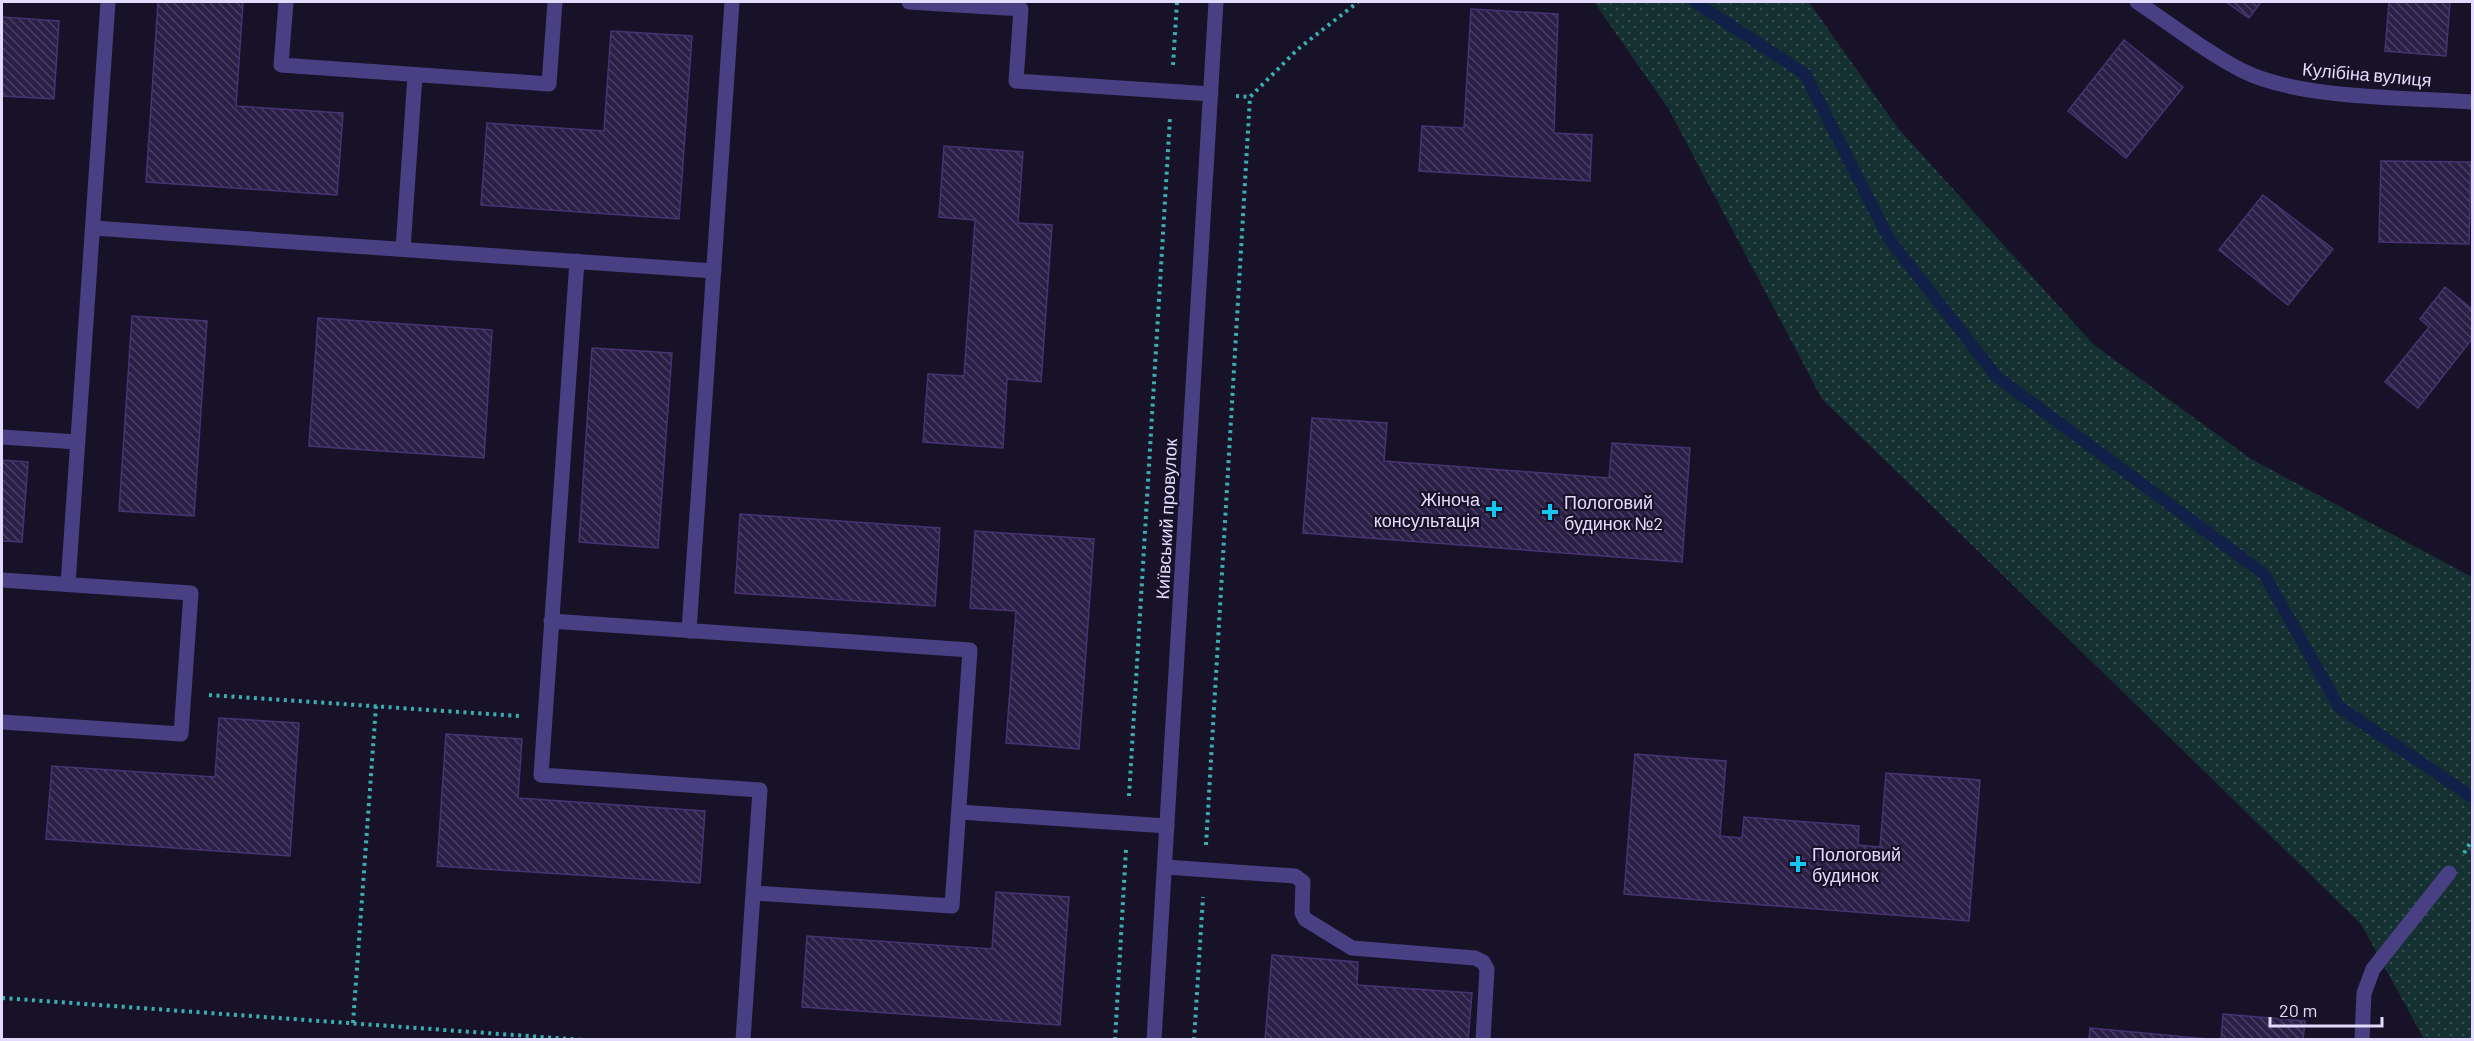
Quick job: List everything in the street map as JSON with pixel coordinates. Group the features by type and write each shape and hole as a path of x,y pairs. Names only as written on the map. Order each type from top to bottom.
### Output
{"street":[{"path":"68,584 108,2"},
{"path":"286,2 281,65 549,84 555,2"},
{"path":"689,631 732,2"},
{"path":"909,2 1021,9 1016,81 1211,94"},
{"name":"Київський провулок","path":"1154,1040 1216,2"},
{"name":"Кулібіна вулиця","path":"2137,2 2241,70 2273,82 2304,90 2472,102"},
{"path":"404,249 415,75"},
{"path":"93,228 714,271"},
{"path":"577,261 541,775 760,790 743,1040"},
{"path":"2,437 78,442"},
{"path":"2,579 191,593 181,734 2,722"},
{"path":"551,621 970,650 952,906 753,892"},
{"path":"959,812 1167,826"},
{"path":"1165,867 1301,878 1305,919 1352,948 1475,958 1483,962 1487,969 1483,1040"},
{"path":"2362,1040 2364,993 2373,969 2449,873"}],"path":[{"path":"1115,1040 1177,2"},
{"path":"1194,1040 1250,97 1298,49 1358,2"},
{"path":"184,693 545,718"},
{"path":"353,1023 376,706"},
{"path":"2,998 583,1040"}],"green space":[{"path":"1594,2 1809,2 1897,127 2094,345 2251,459 2472,577 2472,1039 2424,1039 2361,924 1822,399 1668,108"}],"building":[{"path":"158,2 243,2 236,106 343,113 337,195 146,182"},
{"path":"2226,2 2261,2 2249,18"},
{"path":"2389,2 2450,2 2446,56 2385,51"},
{"path":"1471,9 1558,14 1554,133 1592,135 1590,181 1419,171 1422,126 1464,128"},
{"path":"2,17 59,21 54,99 2,96"},
{"path":"611,31 692,36 679,219 481,205 487,123 604,131"},
{"path":"2124,40 2183,87 2126,158 2068,111"},
{"path":"944,146 1023,152 1018,223 1052,225 1041,382 1007,379 1003,448 923,442 928,374 964,376 975,220 939,217"},
{"path":"2381,161 2471,162 2469,244 2379,242"},
{"path":"2263,195 2333,249 2288,305 2219,250"},
{"path":"2445,287 2472,309 2472,339 2418,408 2385,382 2429,327 2420,319"},
{"path":"132,316 207,321 194,516 119,511"},
{"path":"318,318 492,330 484,458 309,446"},
{"path":"592,348 672,353 658,548 579,542"},
{"path":"1312,418 1387,423 1384,461 1609,478 1612,443 1690,448 1682,562 1303,533"},
{"path":"2,460 28,462 22,542 2,541"},
{"path":"740,514 940,528 935,606 735,593"},
{"path":"975,531 1094,539 1079,749 1006,743 1016,611 970,608"},
{"path":"219,718 299,723 290,856 46,839 52,766 215,777"},
{"path":"446,734 522,739 518,798 705,811 700,883 437,866"},
{"path":"1635,754 1726,761 1720,836 1742,838 1744,817 1859,826 1858,845 1880,847 1886,773 1980,780 1969,921 1624,894"},
{"path":"996,892 1069,897 1060,1025 802,1007 807,936 992,949"},
{"path":"1272,955 1358,962 1357,985 1472,993 1468,1040 1265,1040"},
{"path":"2223,1014 2305,1021 2303,1040 2221,1040"},
{"path":"2090,1028 2219,1040 2089,1040"}],"waterway":[{"path":"1695,2 1805,74 1889,239 1997,377 2264,574 2339,707 2472,797"}],"place":[{"name":"Жіноча консультація","path":"1494,509"},
{"name":"Пологовий будинок №2","path":"1550,512"},
{"name":"Пологовий будинок","path":"1798,864"}]}
